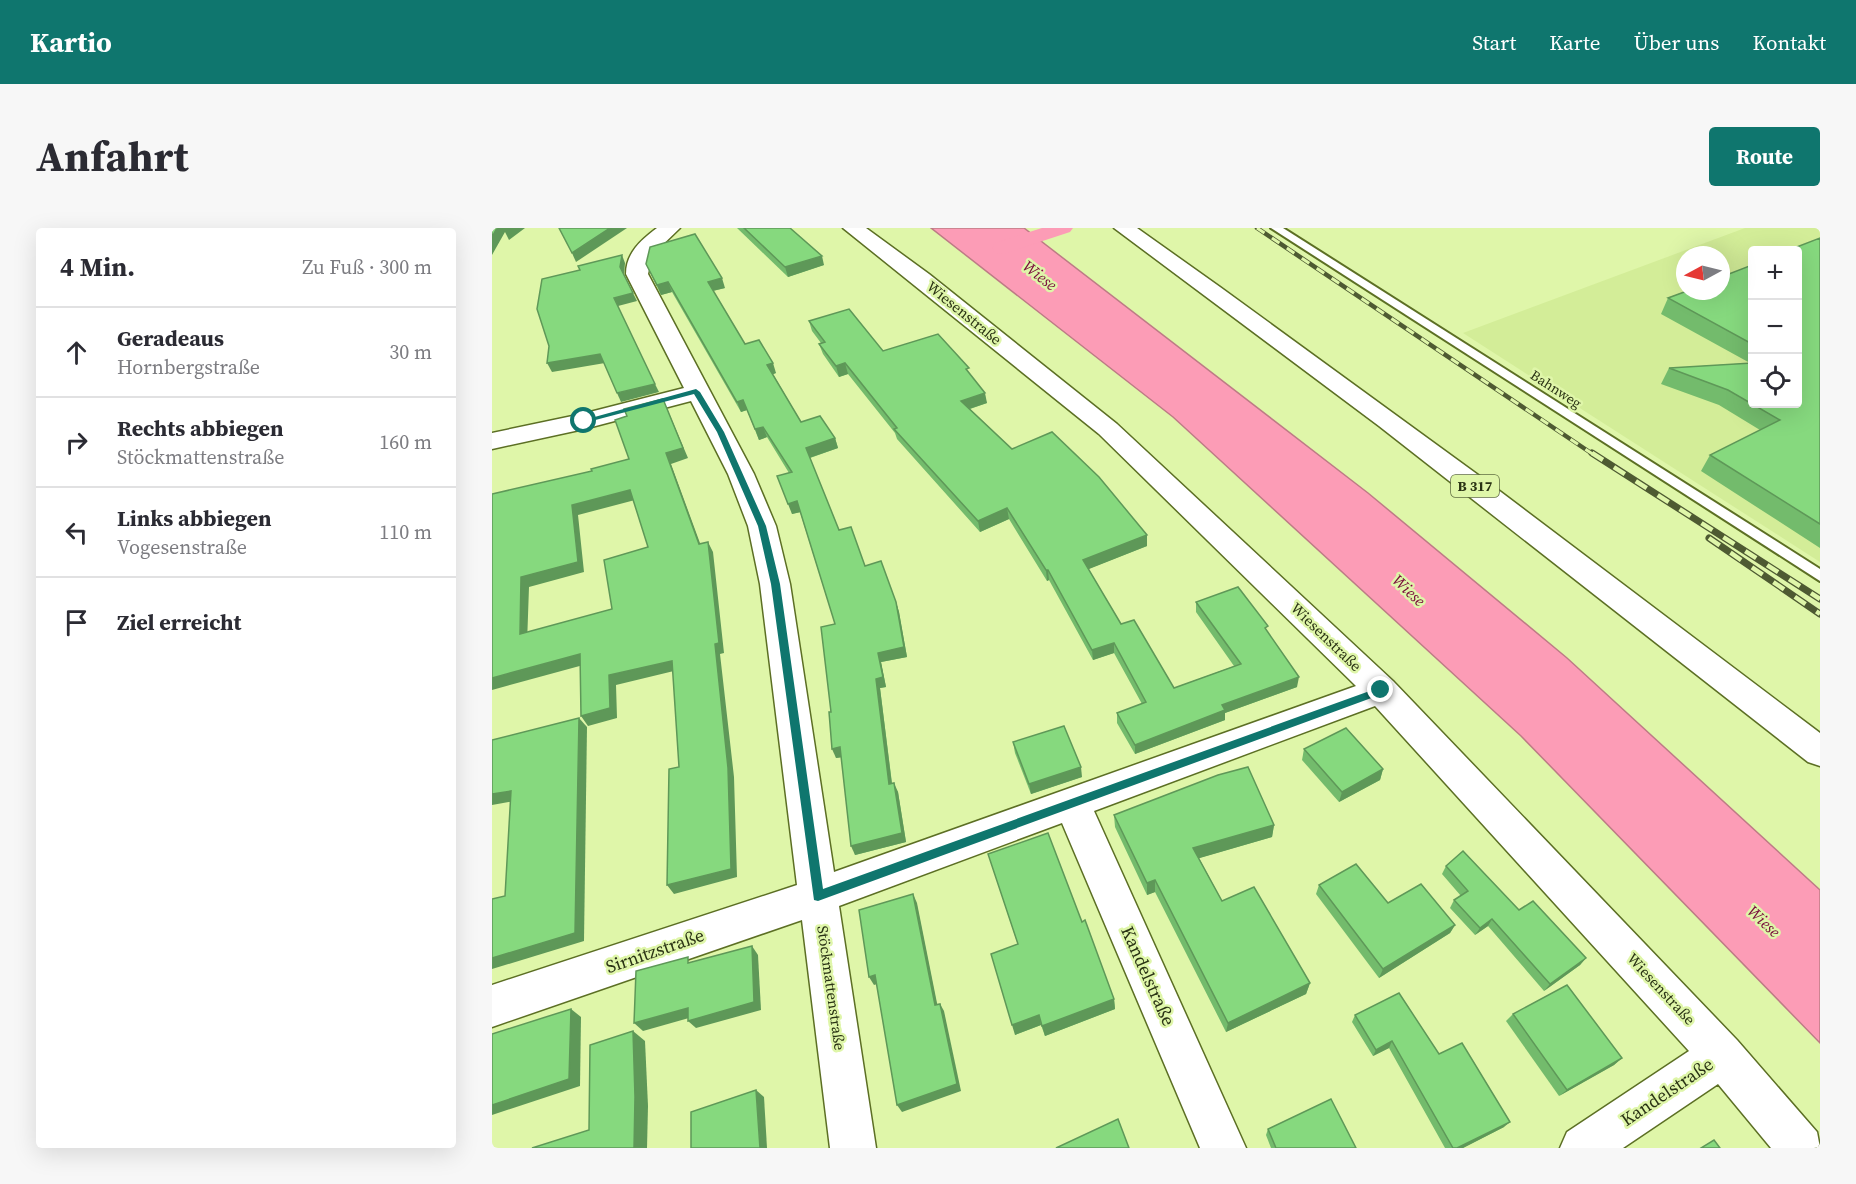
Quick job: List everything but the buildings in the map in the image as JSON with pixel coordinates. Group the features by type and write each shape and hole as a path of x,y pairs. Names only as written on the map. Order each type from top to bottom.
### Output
{"street":[{"name":"Stöckmattenstraße","path":"669,228 643,251 636,267 637,274 696,392 720,432 762,526 775,584 853,1148"},
{"name":"Wiesenstraße","path":"854,228 1108,429 1381,690 1722,1055 1801,1148"},
{"name":"B 317","path":"1124,228 1226,299 1446,463 1820,752"},
{"path":"492,441 584,421 696,392"},
{"name":"Sirnitzstraße","path":"492,1006 818,896 1073,805 1381,690"},
{"name":"Kandelstraße","path":"1073,805 1223,1148"},
{"name":"Kandelstraße","path":"1583,1148 1722,1055"}],"lane":[{"name":"Bahnweg","path":"1276,228 1820,576"}],"shaded area":[{"path":"1745,228 1820,228 1820,562 1463,333 1676,254 1676,300 1730,300 1730,246 1697,246"}],"water":[{"name":"Wiese","path":"931,228 1024,228 1368,493 1567,658 1820,890 1820,1043 1521,736 1173,417"}],"waterway":[{"path":"1003,248 1063,228"}],"railway":[{"path":"1257,228 1594,455"},
{"path":"1592,453 1820,599"},
{"path":"1709,538 1820,614"}],"route":[{"path":"584,421 696,392 741,474 762,526 775,584 818,896 1073,805 1381,690"}]}
